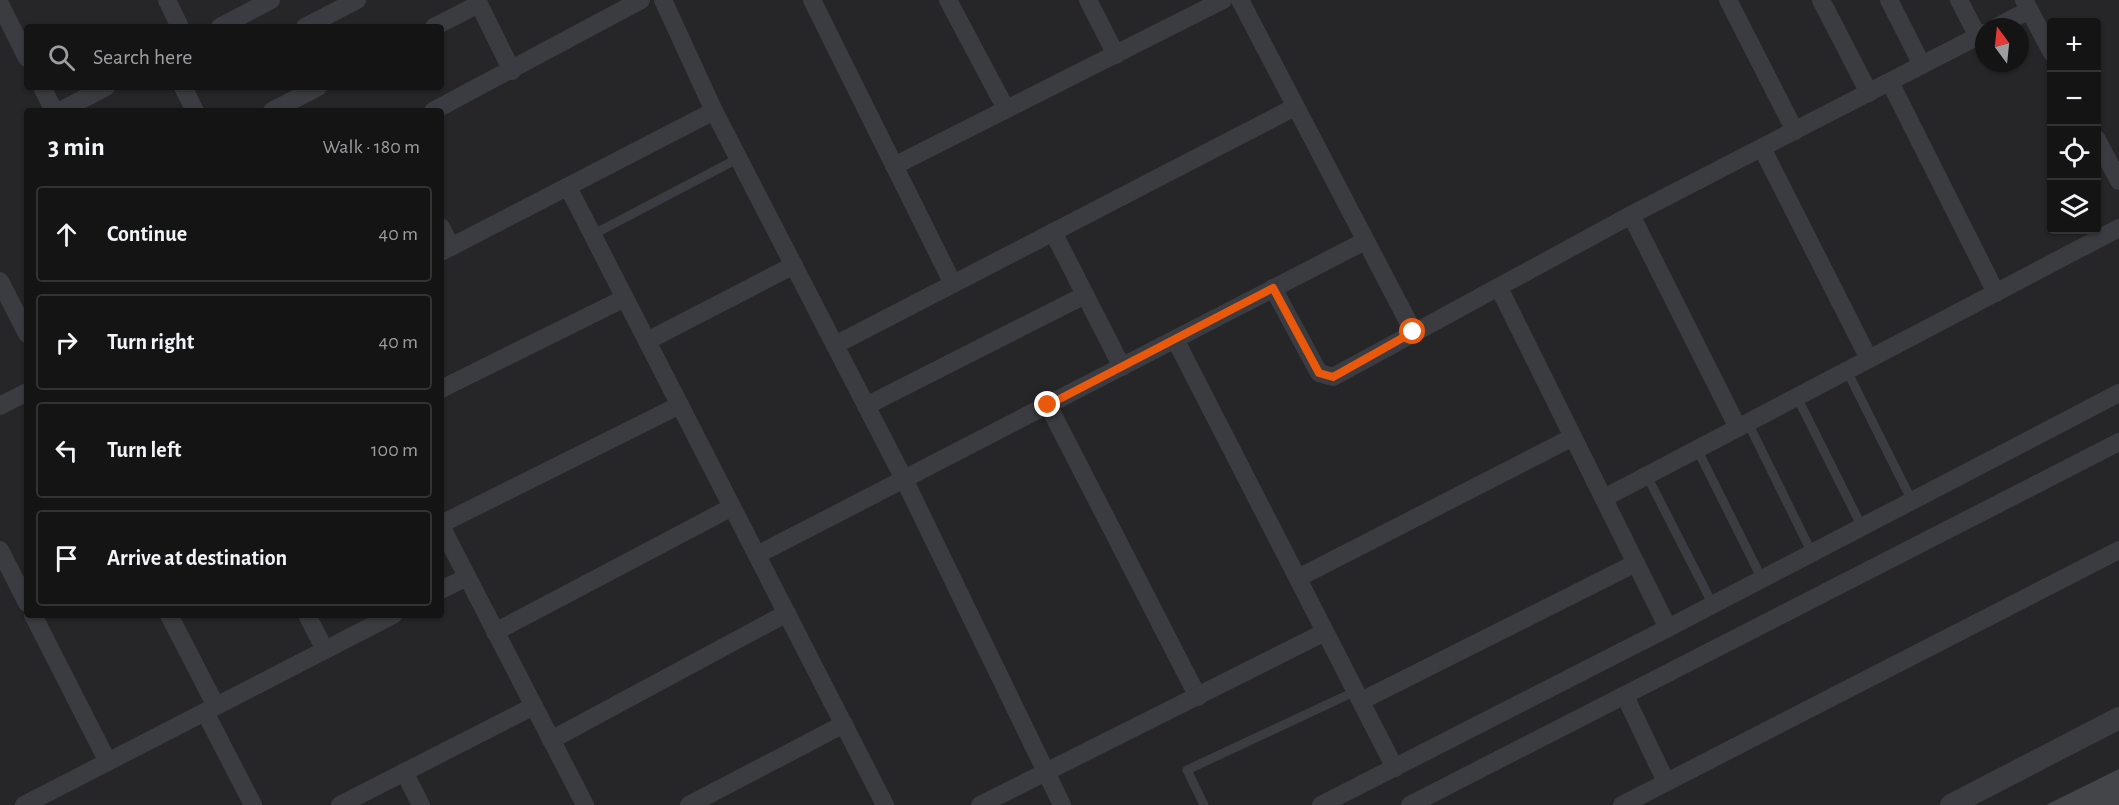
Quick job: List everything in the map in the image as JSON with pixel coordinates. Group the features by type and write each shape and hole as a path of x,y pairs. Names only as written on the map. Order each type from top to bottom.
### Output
{"street":[{"path":"166,0 178,24"},
{"path":"226,24 271,0"},
{"path":"311,24 357,0"},
{"path":"439,108 512,71 641,0"},
{"path":"663,0 714,111 904,480 1062,805"},
{"path":"812,0 953,284"},
{"path":"948,0 1006,110"},
{"path":"1088,0 1116,55"},
{"path":"894,166 1223,0"},
{"path":"1240,0 1413,332"},
{"path":"1728,0 1795,131"},
{"path":"1821,0 1869,93"},
{"path":"1889,0 1922,66"},
{"path":"1959,0 1975,25"},
{"path":"439,24 478,2 512,71"},
{"path":"0,4 24,52"},
{"path":"2008,18 2026,5 2047,44"},
{"path":"1273,288 1319,373 1333,377 1631,215 1975,38"},
{"path":"1890,82 1996,292"},
{"path":"44,90 52,108"},
{"path":"66,108 100,90"},
{"path":"187,90 194,108"},
{"path":"278,108 312,90"},
{"path":"835,345 1295,106"},
{"path":"446,250 714,111"},
{"path":"2101,146 2119,181"},
{"path":"1762,148 1869,359"},
{"path":"567,187 885,805"},
{"path":"1631,215 1743,425"},
{"path":"1604,498 2119,228"},
{"path":"1053,232 1122,367"},
{"path":"757,555 1365,241"},
{"path":"647,341 794,265"},
{"path":"0,281 24,328"},
{"path":"1499,288 1668,628"},
{"path":"866,406 1085,295"},
{"path":"444,388 625,298"},
{"path":"1175,339 1395,768"},
{"path":"1321,805 1713,605 2119,393"},
{"path":"0,406 24,394"},
{"path":"444,523 680,405"},
{"path":"1048,405 1198,697"},
{"path":"1298,578 1573,437"},
{"path":"1410,805 2119,442"},
{"path":"495,632 732,507"},
{"path":"444,531 585,805"},
{"path":"0,550 24,597"},
{"path":"1622,805 2119,550"},
{"path":"1358,696 1636,563"},
{"path":"444,588 467,577"},
{"path":"551,740 787,614"},
{"path":"35,618 108,762"},
{"path":"170,618 253,805"},
{"path":"309,618 325,650"},
{"path":"24,805 387,618"},
{"path":"980,805 1325,632"},
{"path":"1625,696 1666,782"},
{"path":"340,805 534,706"},
{"path":"1951,805 2119,718"},
{"path":"689,805 844,724"},
{"path":"404,772 421,805"}],"lane":[{"path":"592,235 739,158"},
{"path":"1847,371 1912,501"},
{"path":"1797,397 1862,527"},
{"path":"1743,425 1812,553"},
{"path":"1697,449 1762,579"},
{"path":"1647,476 1713,605"},
{"path":"1204,805 1187,770 1358,696"}],"shaded area":[{"path":"0,0 2119,0 2119,805 0,805"}],"building":[{"path":"2119,769 2119,805 2046,805"}],"route":[{"path":"1048,405 1273,288 1319,373 1325,376 1333,377 1413,332"}]}
